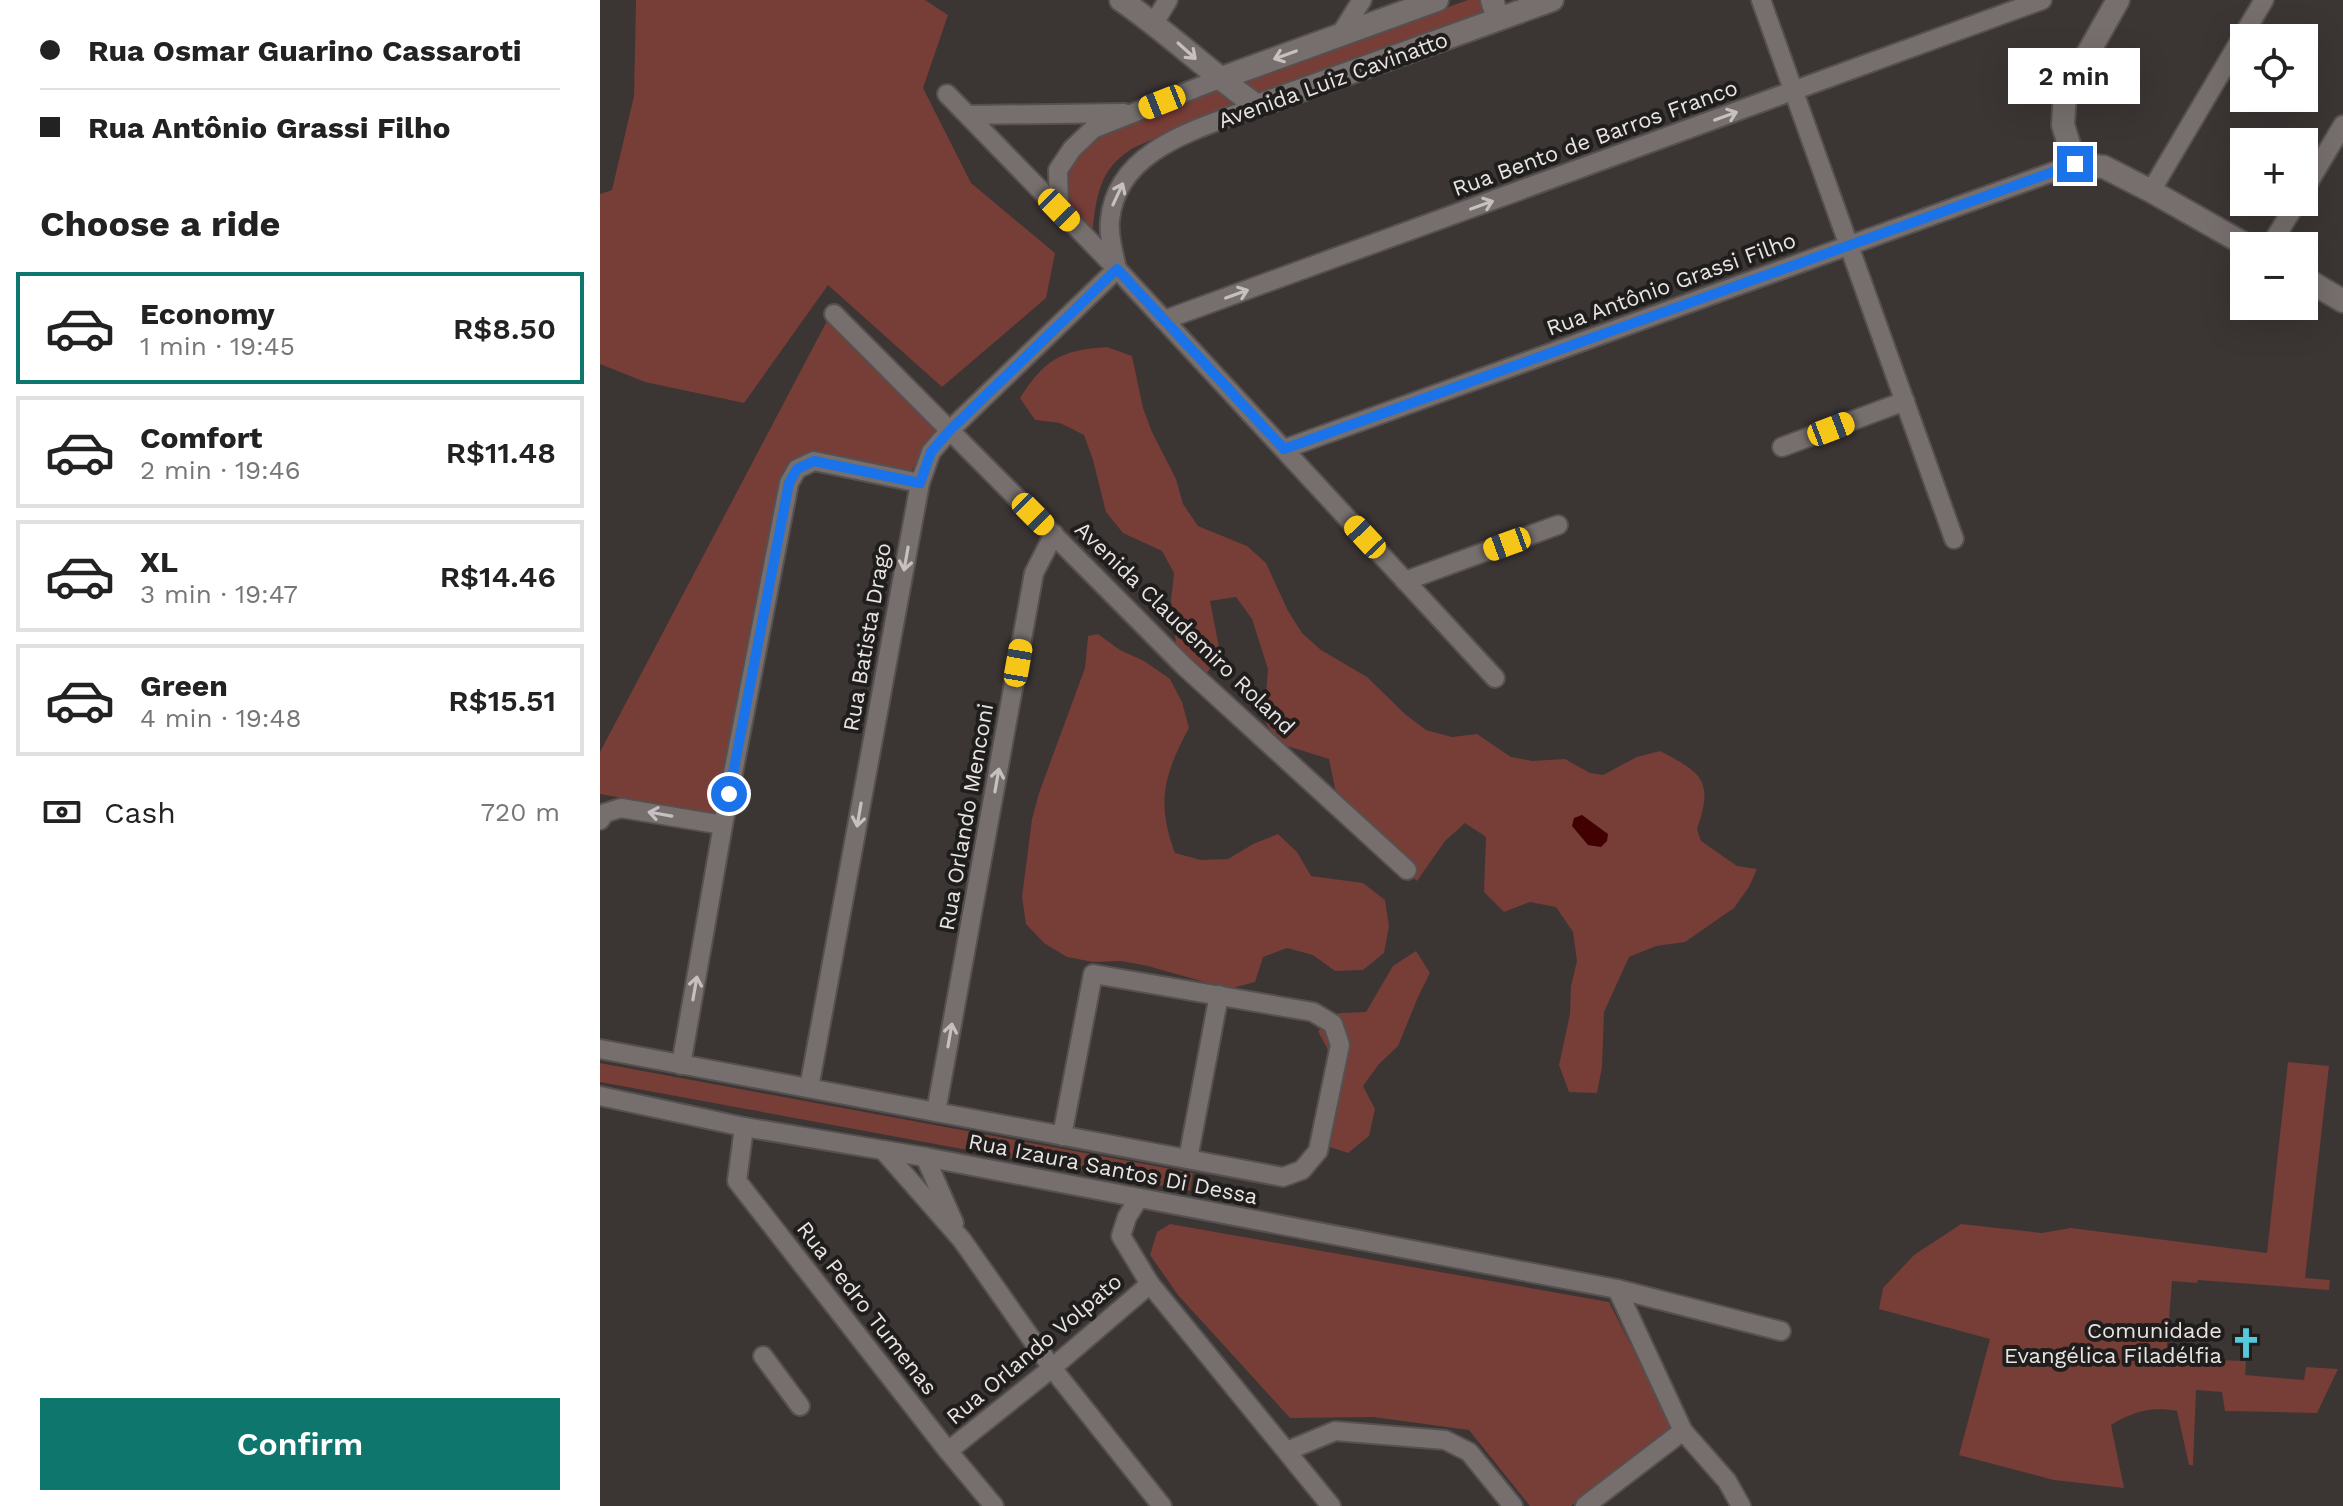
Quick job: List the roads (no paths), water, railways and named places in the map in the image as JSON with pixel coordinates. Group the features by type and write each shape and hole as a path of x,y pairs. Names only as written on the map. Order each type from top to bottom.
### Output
{"street":[{"path":"1121,0 1257,106"},
{"path":"1154,23 1168,0"},
{"path":"1340,35 1362,0"},
{"name":"Avenida Luiz Cavinatto","path":"1059,210 1058,170 1072,149 1093,129 1219,79 1437,0"},
{"name":"Avenida Luiz Cavinatto","path":"1117,269 1109,224 1114,193 1138,163 1167,142 1495,10 1552,0"},
{"path":"1761,0 1954,539"},
{"name":"Rua Bento de Barros Franco","path":"1164,320 2042,0"},
{"path":"2118,0 2065,94 2063,125 2075,164 2104,167 2230,236"},
{"path":"2151,191 2264,0"},
{"path":"947,94 1117,269 1495,678"},
{"path":"968,115 1134,113"},
{"path":"2318,167 2343,125"},
{"name":"Rua Antônio Grassi Filho","path":"1284,449 2075,164"},
{"name":"Rua Batista Drago","path":"809,1088 920,483 931,452 1117,269"},
{"path":"2318,286 2343,301"},
{"name":"Avenida Claudemiro Roland","path":"834,314 1184,666 1407,870"},
{"path":"1782,447 1905,401"},
{"path":"681,1065 723,825 789,483 797,469 814,461 920,483"},
{"path":"1405,581 1558,525"},
{"name":"Rua Orlando Menconi","path":"936,1112 1034,573 1054,534"},
{"path":"600,820 605,813 621,808 723,825"},
{"path":"1062,1136 1093,974 1219,995 1188,1159"},
{"name":"Rua Izaura Santos Di Dessa","path":"600,1049 1283,1177 1302,1170 1318,1151 1340,1045 1333,1024 1313,1012 1219,995"},
{"name":"Rua Izaura Santos Di Dessa","path":"600,1096 744,1127 925,1157 1617,1289 1781,1331"},
{"name":"Rua Pedro Tumenas","path":"744,1127 737,1181 993,1506"},
{"path":"883,1150 962,1240 1052,1368 1162,1506"},
{"path":"925,1157 962,1240"},
{"path":"1139,1198 1127,1217 1121,1236 1150,1284 1331,1506"},
{"name":"Rua Orlando Volpato","path":"948,1451 1150,1284"},
{"path":"1617,1289 1683,1431 1727,1481 1741,1506"},
{"path":"763,1356 800,1406"},
{"path":"1287,1451 1335,1431 1445,1440 1469,1452 1513,1506"},
{"path":"1585,1506 1683,1431"}],"place":[{"name":"Comunidade Evangélica Filadélfia","path":"2246,1343"}]}
